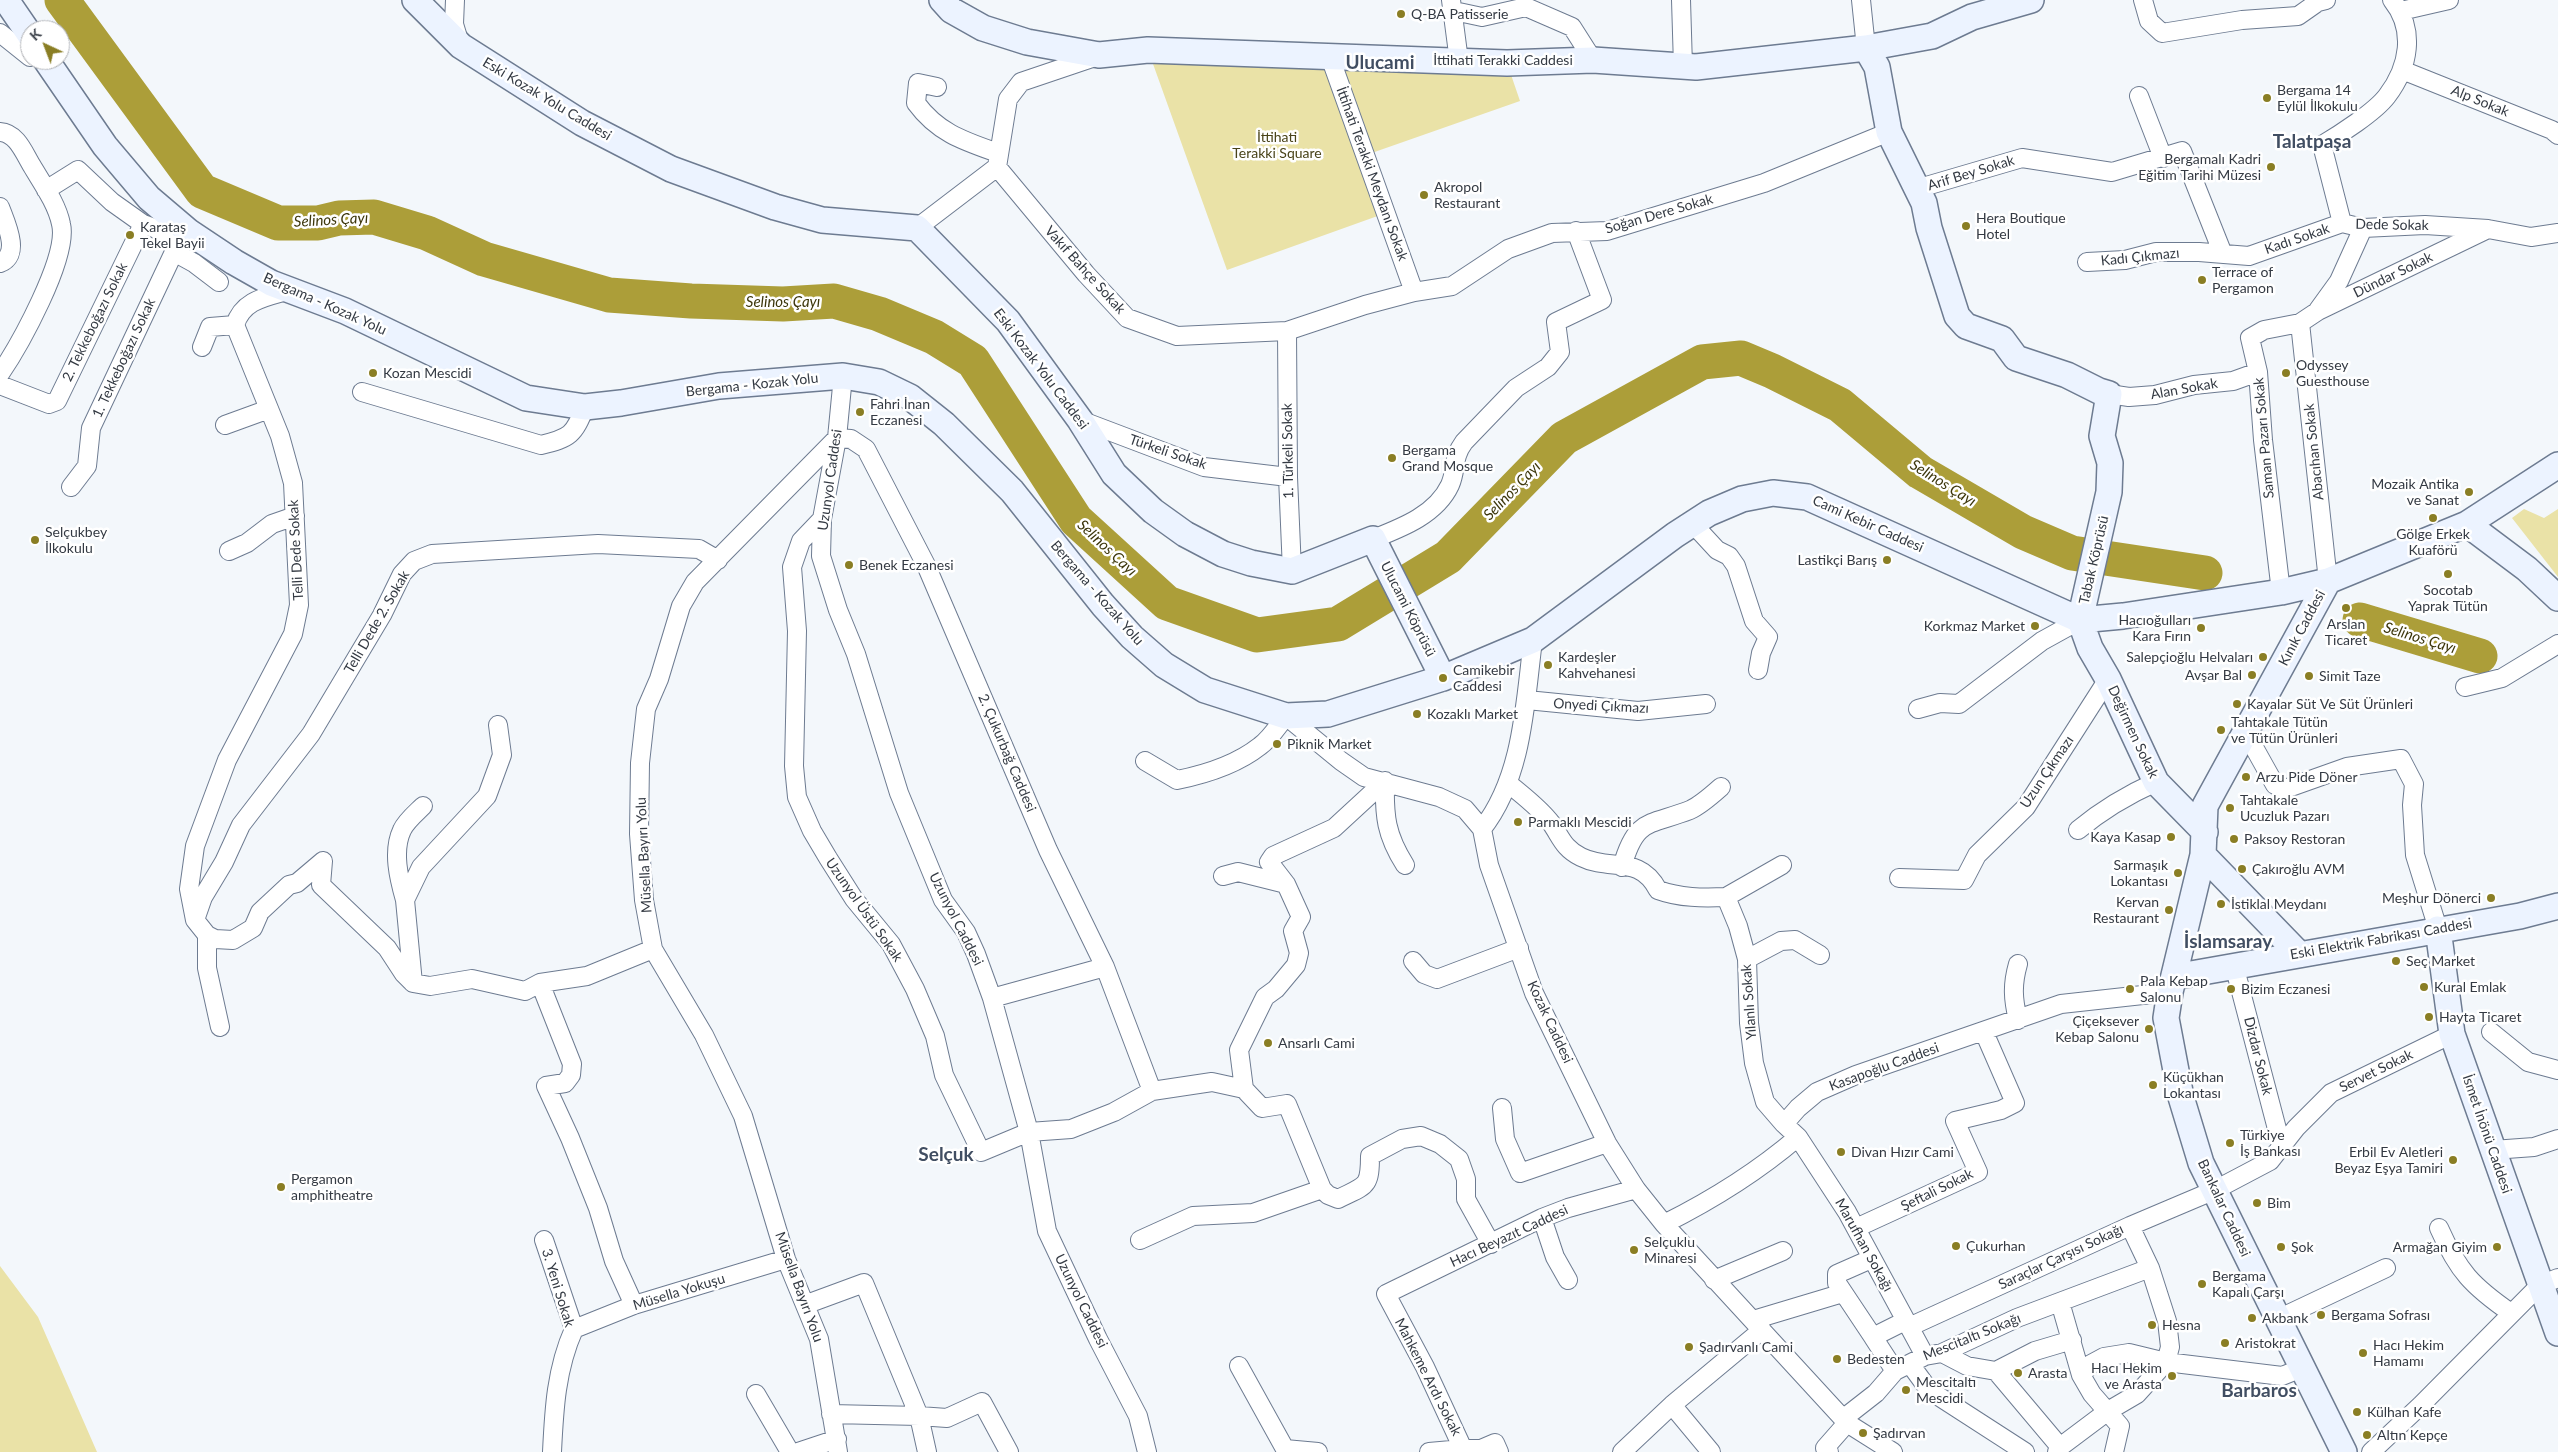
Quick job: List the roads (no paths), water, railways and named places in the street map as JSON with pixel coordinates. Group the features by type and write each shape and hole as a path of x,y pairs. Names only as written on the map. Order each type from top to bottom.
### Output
{"main road":[{"path":"6,0 20,20"},
{"name":"Eski Kozak Yolu Caddesi","path":"415,0 461,46 582,123 671,168 775,207 822,220 917,228 1008,321 1080,420 1114,474 1153,511 1186,534 1223,554 1251,563 1292,571"},
{"name":"İttihati Terakki Caddesi","path":"942,0 951,10 983,28 1027,42 1099,56 1148,50 1507,63 1593,60 1696,67 1866,48 1932,36 1972,17 2031,0"},
{"path":"1866,48 1877,68 1889,132 1924,204 1929,228 1957,316 1966,326 2002,339 2016,358 2067,375 2109,394"},
{"name":"Bergama - Kozak Yolu","path":"53,70 106,146 143,190 181,242 234,262 290,290 345,311 526,398 585,407 621,403 719,386 843,376 879,382 903,393 944,424 1012,491 1132,637 1164,666 1205,690 1286,716 1328,714 1443,678"},
{"name":"Tabak Köprüsü","path":"2083,610 2108,501 2110,463 2102,436 2109,394"},
{"name":"Kınık Caddesi","path":"2172,984 2204,844 2205,806 2328,581 2468,524 2558,465"},
{"name":"Cami Kebir Caddesi","path":"1443,678 1533,640 1709,513 1742,499 1774,493 1807,497 2083,610 2123,616 2281,592 2328,581"},
{"path":"2468,524 2527,569 2558,598"},
{"path":"1292,571 1377,547"},
{"name":"Ulucami Köprüsü","path":"1377,547 1443,678"},
{"name":"Değirmen Sokak","path":"2083,610 2090,648 2108,679 2156,782 2204,844"},
{"path":"2204,844 2298,953"},
{"name":"Eski Elektrik Fabrikası Caddesi","path":"2172,984 2234,965 2520,916 2558,906"},
{"name":"İsmet İnönü Caddesi","path":"2438,929 2452,1034 2493,1150 2549,1281 2558,1333"},
{"name":"Bankalar Caddesi","path":"2172,984 2166,1018 2181,1097 2201,1163 2344,1452"}],"street":[{"path":"455,0 454,24 461,46"},
{"path":"1681,0 1683,66"},
{"path":"1861,0 1866,48"},
{"path":"2143,0 2149,21 2162,33 2242,20 2298,16 2318,2 2326,0"},
{"path":"2397,6 2449,0"},
{"path":"1459,61 1453,5 1482,17 1526,7 1572,27 1593,60"},
{"name":"Dede Sokak","path":"2397,6 2406,26 2408,46 2402,70 2386,98 2343,132 2322,145 2342,223 2363,228 2425,225 2488,229 2531,236 2558,234"},
{"path":"0,33 20,49"},
{"path":"917,228 997,160 1008,99 1021,82 1099,56"},
{"name":"İttihati Terakki Meydanı Sokak","path":"1330,57 1414,292"},
{"name":"Alp Sokak","path":"2402,70 2552,130 2558,135"},
{"path":"937,87 918,83 916,103 929,120 997,160"},
{"path":"2139,96 2163,158"},
{"path":"0,132 8,132 18,141 46,190 62,224 61,246 49,280 20,343 0,374"},
{"name":"Soğan Dere Sokak","path":"1287,331 1414,292 1452,286 1508,249 1552,233 1607,231 1764,183 1889,132"},
{"name":"Arif Bey Sokak","path":"1916,189 2022,158 2112,172 2182,151 2223,254"},
{"name":"Vakıf Bahçe Sokak","path":"997,160 1086,274 1127,318 1177,336 1287,331"},
{"path":"46,190 78,170 112,202 143,224 181,242 194,263 219,282"},
{"path":"0,207 11,238 10,252 5,261 0,263"},
{"name":"Kadı Sokak","path":"2223,254 2249,256 2342,223"},
{"name":"2. Tekkeboğazı Sokak","path":"0,385 49,404 57,401 143,224"},
{"path":"2318,311 2339,281 2363,228"},
{"name":"Dündar Sokak","path":"2300,323 2318,311 2488,229"},
{"path":"1377,547 1436,506 1450,486 1456,453 1464,442 1516,388 1548,367 1560,352 1556,322 1602,300 1576,231"},
{"name":"1. Tekkeboğazı Sokak","path":"71,487 87,466 91,428 181,242"},
{"name":"Kadı Çıkmazı","path":"2087,262 2125,260 2156,252 2223,254"},
{"path":"202,347 237,318 251,302 290,290"},
{"name":"Saman Pazarı Sokak","path":"2281,592 2266,468 2258,372 2250,338 2264,330 2300,323"},
{"name":"Abacıhan Sokak","path":"2300,323 2328,581"},
{"name":"Telli Dede Sokak","path":"195,920 189,889 195,846 209,804 227,760 293,634 299,604 293,483 280,436 268,408 224,327"},
{"name":"1. Türkeli Sokak","path":"1287,331 1288,477 1292,571"},
{"name":"Alan Sokak","path":"2109,394 2129,397 2155,395 2194,385 2233,381 2258,372"},
{"name":"Uzunyol Caddesi","path":"843,376 837,438 822,519 821,556 838,610 856,654 899,793 943,900 966,932 992,998 1029,1132 1048,1231 1098,1339 1138,1416 1147,1452"},
{"path":"362,392 541,445 565,439 576,430 585,407"},
{"path":"224,425 268,408"},
{"name":"Türkeli Sokak","path":"1080,420 1204,467 1288,477"},
{"name":"Müsella Bayırı Yolu","path":"837,438 695,582 681,606 659,679 646,709 640,764 639,834 644,900 653,949 704,1035 743,1116 786,1259 807,1304 819,1339 838,1446"},
{"name":"2. Çukurbağ Caddesi","path":"837,438 851,439 866,449 926,564 1048,850 1105,967 1152,1091"},
{"path":"229,552 247,543 272,524 295,516"},
{"name":"Uzunyol Üstü Sokak","path":"822,519 801,541 792,567 797,630 794,766 797,797 812,831 828,858 854,899 891,944 915,989 935,1036 944,1075 981,1152 1029,1132"},
{"path":"1693,524 1717,550 1729,556 1736,566 1754,621 1768,637 1761,653 1758,670"},
{"name":"Telli Dede 2. Sokak","path":"195,920 202,897 224,862 241,825 311,734 382,615 402,574 414,561 432,554 598,544 698,549 718,560"},
{"path":"1918,709 1940,703 1958,704 2083,610"},
{"path":"1482,829 1508,783 1527,700 1533,640"},
{"path":"2465,687 2502,678 2558,644"},
{"name":"Uzun Çıkmazı","path":"1899,878 1964,880 1977,855 2026,807 2108,679"},
{"name":"Onyedi Çıkmazı","path":"1527,700 1638,711 1706,704"},
{"path":"1145,761 1177,780 1199,776 1223,768 1262,746 1286,716"},
{"name":"Kozak Caddesi","path":"1286,716 1356,772 1364,776 1439,797 1465,809 1482,829 1489,865 1534,992 1607,1143 1636,1189 1664,1224 1714,1280 1846,1421 1893,1452"},
{"path":"405,900 421,867 486,796 502,755 498,726"},
{"path":"2246,733 2275,785 2285,789 2347,767 2401,759 2414,784 2412,805 2415,855 2438,929"},
{"path":"1385,782 1384,809 1387,830 1394,848 1405,865"},
{"path":"1244,1089 1239,1050 1265,997 1286,978 1296,965 1299,953 1293,931 1300,917 1286,884 1269,862 1273,856 1334,828 1385,782"},
{"path":"2078,830 2108,807 2133,792 2156,782"},
{"path":"1508,783 1551,823 1557,836 1582,858 1622,867 1639,868 1652,878 1658,890 1670,894 1701,898 1726,897 1782,865"},
{"path":"1622,867 1634,836 1647,823 1691,809 1721,787"},
{"path":"413,983 405,900 399,880 398,844 402,829 422,806"},
{"path":"195,920 207,935 233,940 253,928 260,912 288,885 297,883 323,861 321,885 387,948 404,974 413,983 430,986 472,979 525,991 540,983 587,976 653,949"},
{"path":"1223,876 1238,872 1286,884"},
{"name":"Yılanlı Sokak","path":"1726,897 1738,926 1747,959 1749,1023 1754,1063 1765,1102 1784,1124"},
{"path":"207,935 207,968 220,1027"},
{"path":"1747,959 1782,941 1795,940 1820,955"},
{"path":"1413,961 1424,974 1437,979 1519,948"},
{"path":"2018,964 2013,997 2018,1020"},
{"name":"Dizdar Sokak","path":"2234,965 2282,1148"},
{"path":"992,998 1105,967"},
{"path":"540,983 572,1064 572,1075 565,1083 546,1086 570,1138 598,1208 614,1261 634,1304"},
{"name":"Kasapoğlu Caddesi","path":"1784,1124 1798,1108 1817,1092 1856,1075 2061,1004 2172,984"},
{"name":"Şeftali Sokak","path":"1856,1228 1978,1172 1955,1121 2002,1110 2015,1103 1984,1032"},
{"path":"2491,1032 2528,1062 2558,1070"},
{"name":"Servet Sokak","path":"2215,1190 2270,1161 2296,1128 2332,1093 2452,1034"},
{"path":"1029,1132 1071,1129 1114,1112 1152,1091 1212,1082 1244,1089 1262,1108 1286,1104 1322,1189 1328,1195 1338,1199 1364,1186 1370,1178 1370,1156 1402,1139 1421,1136 1440,1144 1459,1159 1466,1178 1466,1199 1491,1244"},
{"path":"1502,1108 1505,1139 1520,1173 1607,1143"},
{"path":"1664,1224 1706,1202 1764,1166 1798,1137 1784,1124"},
{"name":"Marufhan Sokağı","path":"1798,1137 1848,1212 1871,1259 1907,1324 1918,1361"},
{"path":"2493,1150 2534,1147 2558,1139"},
{"path":"1140,1240 1193,1216 1253,1213 1322,1189"},
{"name":"Hacı Beyazıt Caddesi","path":"1386,1294 1542,1218 1568,1208 1636,1189"},
{"name":"Saraçlar Çarşısı Sokağı","path":"1873,1337 2215,1190"},
{"path":"1542,1218 1555,1257 1568,1280"},
{"path":"1996,1371 2059,1449 2108,1411 2137,1394 2166,1362 2170,1347 2167,1322 2150,1268 2130,1226"},
{"path":"2439,1228 2453,1258 2466,1276 2484,1295 2511,1313"},
{"name":"3. Yeni Sokak","path":"544,1240 574,1329 563,1354 555,1402 552,1452"},
{"path":"1714,1280 1783,1251"},
{"name":"Müsella Yokuşu","path":"574,1329 634,1304 786,1259"},
{"path":"1871,1259 1837,1274 1836,1283 1873,1337 1918,1361 1996,1371 2035,1351 2072,1340"},
{"name":"Mescitaltı Sokağı","path":"1829,1452 1825,1448 1827,1443 1846,1421 1876,1393 1918,1361 2017,1318 2150,1268"},
{"path":"2278,1319 2386,1268"},
{"path":"2370,1452 2421,1405 2511,1313 2549,1281"},
{"path":"807,1304 864,1283 919,1416 927,1452"},
{"name":"Mahkeme Ardı Sokak","path":"1386,1294 1425,1367 1463,1449 1482,1449 1495,1443 1498,1452"},
{"path":"1622,1452 1758,1325 1843,1294"},
{"path":"2060,1302 2081,1375 2092,1394 2120,1426 2114,1452"},
{"path":"2081,1375 2091,1364 2104,1357 2129,1353 2166,1362 2282,1376 2302,1368"},
{"path":"1918,1361 1929,1390 2024,1452"},
{"path":"1239,1366 1285,1449 1318,1452"},
{"path":"756,1394 790,1452"},
{"path":"832,1414 947,1418 982,1402 1009,1452"},
{"path":"1672,1405 1695,1430 1710,1452"},
{"path":"798,1452 838,1446"},
{"path":"1429,1452 1463,1449"}],"waterway":[{"name":"Selinos Çayı","path":"62,0 202,191 278,223 318,223 339,218 374,217 427,233 484,259 609,295 691,301 783,304 834,301 879,314 934,337 973,361 1076,520 1167,603 1257,635 1338,624 1448,557 1564,438 1702,362 1741,358 1772,371 1840,405 1920,472 2023,532 2072,553 2205,573"},
{"name":"Selinos Çayı","path":"2360,620 2480,656"}],"place":[{"name":"Q-BA Patisserie","path":"1401,14"},
{"name":"Bergama 14 Eylül İlkokulu","path":"2267,98"},
{"name":"Bergamalı Kadri Eğitim Tarihi Müzesi","path":"2271,167"},
{"name":"Akropol Restaurant","path":"1424,195"},
{"name":"Hera Boutique Hotel","path":"1966,226"},
{"name":"Karataş Tekel Bayii","path":"130,235"},
{"name":"Terrace of Pergamon","path":"2202,280"},
{"name":"Kozan Mescidi","path":"373,373"},
{"name":"Odyssey Guesthouse","path":"2286,373"},
{"name":"Fahri İnan Eczanesi","path":"860,412"},
{"name":"Bergama Grand Mosque","path":"1392,458"},
{"name":"Mozaik Antika ve Sanat","path":"2469,492"},
{"name":"Gölge Erkek Kuaförü","path":"2433,518"},
{"name":"Selçukbey İlkokulu","path":"35,540"},
{"name":"Lastikçi Barış","path":"1887,560"},
{"name":"Benek Eczanesi","path":"849,565"},
{"name":"Socotab Yaprak Tütün","path":"2448,574"},
{"name":"Arslan Ticaret","path":"2346,608"},
{"name":"Korkmaz Market","path":"2035,626"},
{"name":"Hacıoğulları Kara Fırın","path":"2201,628"},
{"name":"Salepçioğlu Helvaları","path":"2263,657"},
{"name":"Kardeşler Kahvehanesi","path":"1548,665"},
{"name":"Avşar Bal","path":"2252,675"},
{"name":"Simit Taze","path":"2309,676"},
{"name":"Camikebir Caddesi","path":"1443,678"},
{"name":"Kayalar Süt Ve Süt Ürünleri","path":"2237,704"},
{"name":"Kozaklı Market","path":"1417,714"},
{"name":"Tahtakale Tütün ve Tütün Ürünleri","path":"2221,730"},
{"name":"Piknik Market","path":"1277,744"},
{"name":"Arzu Pide Döner","path":"2246,777"},
{"name":"Tahtakale Ucuzluk Pazarı","path":"2230,808"},
{"name":"Parmaklı Mescidi","path":"1518,822"},
{"name":"Kaya Kasap","path":"2171,837"},
{"name":"Paksoy Restoran","path":"2234,839"},
{"name":"Çakıroğlu AVM","path":"2242,869"},
{"name":"Sarmaşık Lokantası","path":"2178,873"},
{"name":"Meşhur Dönerci","path":"2491,898"},
{"name":"İstiklal Meydanı","path":"2221,904"},
{"name":"Kervan Restaurant","path":"2169,910"},
{"name":"Seç Market","path":"2396,961"},
{"name":"Kural Emlak","path":"2424,987"},
{"name":"Pala Kebap Salonu","path":"2130,989"},
{"name":"Bizim Eczanesi","path":"2231,989"},
{"name":"Hayta Ticaret","path":"2429,1017"},
{"name":"Çiçeksever Kebap Salonu","path":"2149,1029"},
{"name":"Ansarlı Cami","path":"1268,1043"},
{"name":"Küçükhan Lokantası","path":"2153,1085"},
{"name":"Türkiye İş Bankası","path":"2230,1143"},
{"name":"Divan Hızır Cami","path":"1841,1152"},
{"name":"Erbil Ev Aletleri Beyaz Eşya Tamiri","path":"2453,1160"},
{"name":"Pergamon amphitheatre","path":"281,1187"},
{"name":"Bim","path":"2257,1203"},
{"name":"Çukurhan","path":"1956,1246"},
{"name":"Şok","path":"2281,1247"},
{"name":"Armağan Giyim","path":"2497,1247"},
{"name":"Selçuklu Minaresi","path":"1634,1250"},
{"name":"Bergama Kapalı Çarşı","path":"2202,1284"},
{"name":"Bergama Sofrası","path":"2321,1315"},
{"name":"Akbank","path":"2252,1318"},
{"name":"Hesna","path":"2152,1325"},
{"name":"Aristokrat","path":"2225,1343"},
{"name":"Şadırvanlı Cami","path":"1689,1347"},
{"name":"Hacı Hekim Hamamı","path":"2363,1353"},
{"name":"Bedesten","path":"1837,1359"},
{"name":"Arasta","path":"2018,1373"},
{"name":"Hacı Hekim ve Arasta","path":"2172,1376"},
{"name":"Mescitaltı Mescidi","path":"1906,1390"},
{"name":"Külhan Kafe","path":"2357,1412"},
{"name":"Şadırvan","path":"1863,1433"},
{"name":"Altın Kepçe","path":"2367,1435"}],"district":[{"name":"Ulucami","path":"1380,63"},
{"name":"Talatpaşa","path":"2312,142"},
{"name":"İslamsaray","path":"2228,942"},
{"name":"Selçuk","path":"946,1155"},
{"name":"Barbaros","path":"2259,1391"}],"park label":[{"name":"İttihati Terakki Square","path":"1277,146"}]}
